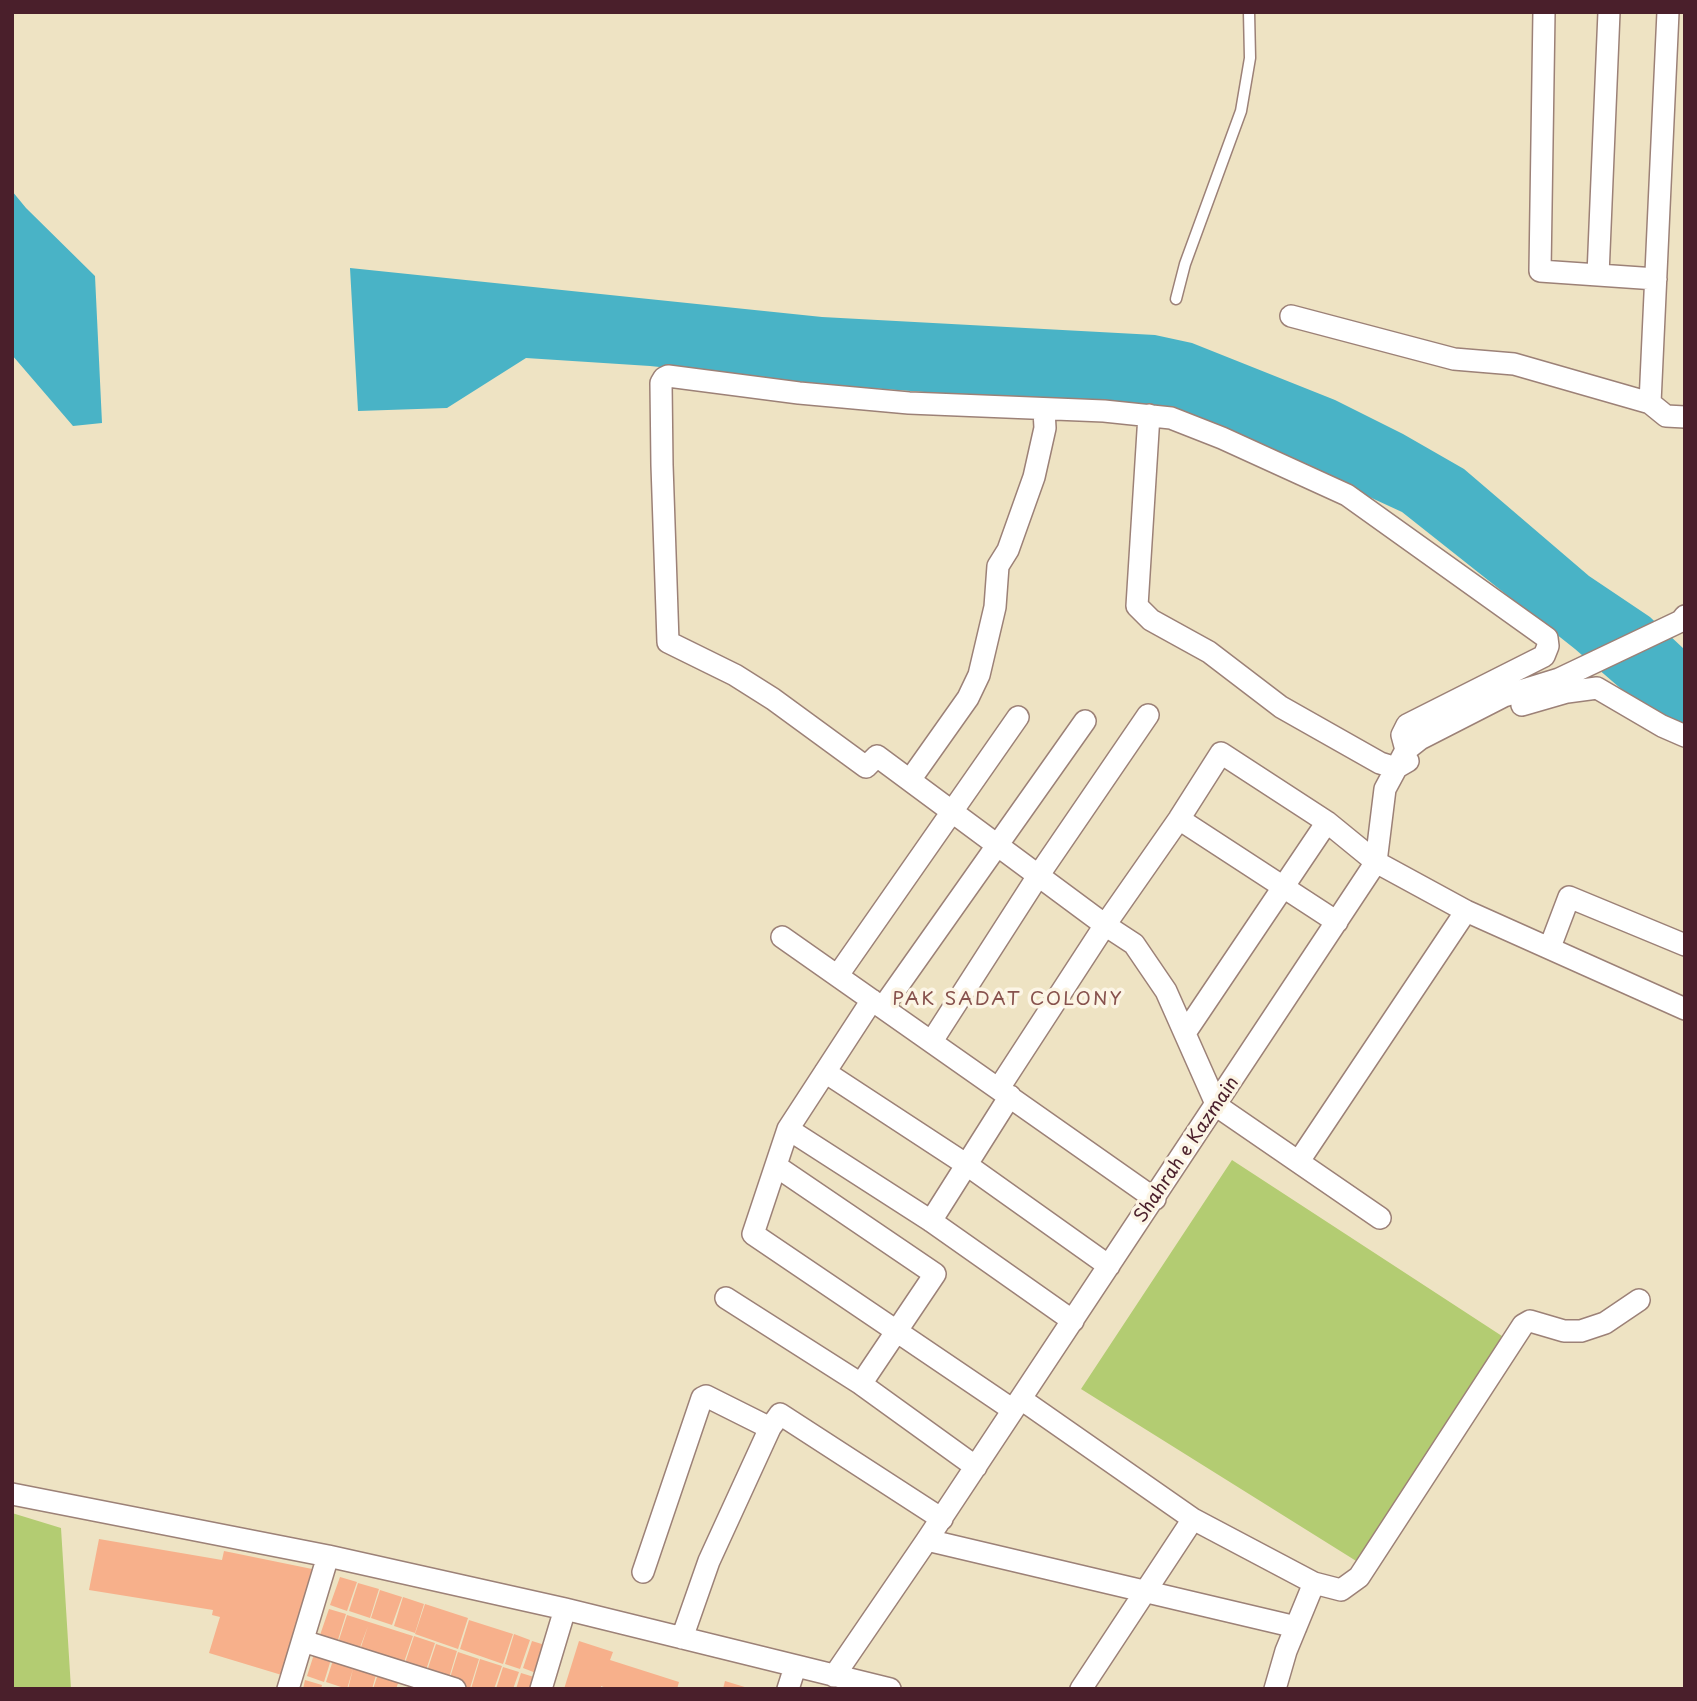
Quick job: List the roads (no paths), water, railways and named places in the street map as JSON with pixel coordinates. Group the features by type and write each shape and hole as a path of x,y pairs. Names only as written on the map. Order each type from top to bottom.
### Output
{"street":[{"path":"1544,12 1540,271 1656,279"},
{"path":"1598,275 1609,12"},
{"path":"1650,403 1656,279 1675,99 1668,13 1685,13"},
{"path":"1291,316 1454,359 1514,365 1650,403 1666,416 1685,417"},
{"path":"1380,1218 1217,1106 1166,991 1134,944 877,756 866,767 773,699 668,642 661,383 668,376 882,401 1149,415 1137,606 1151,620 1209,652 1282,707 1380,763 1401,759 1501,712 1567,692 1597,688 1661,726 1685,736"},
{"path":"910,780 968,698 979,675 995,607 998,566 1008,550 1034,477 1045,428 1044,410"},
{"name":"Shahrah e Kazmain","path":"834,1676 928,1540 1217,1106 1376,862 1385,789 1401,759 1402,735 1407,725 1544,656 1548,646 1546,638 1347,495 1223,438 1171,418 1149,415"},
{"path":"1401,759 1420,740 1504,696 1559,679 1683,618"},
{"path":"932,1041 1038,876 1148,715"},
{"path":"838,975 1018,717"},
{"path":"1085,721 996,845 825,1072 788,1129 753,1234 898,1331 1017,1404 1193,1519 1314,1583 1341,1590 1359,1577 1522,1325 1530,1321 1564,1331 1581,1331 1605,1323 1639,1300"},
{"path":"931,1221 967,1165 1004,1092 1105,925 1221,753 1327,822 1376,862 1466,911 1685,1009"},
{"path":"1179,819 1337,922"},
{"path":"1185,1033 1327,822"},
{"path":"1550,947 1569,897 1685,945"},
{"path":"1299,1161 1466,911"},
{"path":"782,937 1155,1199"},
{"path":"825,1072 967,1165 1110,1266"},
{"path":"788,1129 931,1221 1073,1321"},
{"path":"776,1166 935,1274 861,1384"},
{"path":"726,1298 861,1384 976,1467"},
{"path":"643,1572 702,1398 706,1396 770,1428"},
{"path":"682,1638 709,1562 770,1428 780,1413 942,1519"},
{"path":"12,1494 328,1556 565,1609 890,1689"},
{"path":"1081,1689 1193,1519"},
{"path":"928,1540 1296,1626"},
{"path":"288,1689 328,1556"},
{"path":"1275,1689 1314,1583"},
{"path":"541,1689 565,1609"},
{"path":"303,1640 455,1689"},
{"path":"788,1689 795,1667"}],"lane":[{"path":"1176,299 1185,264 1241,111 1250,58 1249,12"}],"water":[{"path":"12,191 95,276 102,423 73,426 12,355"},
{"path":"350,268 822,317 1155,335 1192,343 1335,400 1464,469 1589,576 1650,617 1685,650 1685,726 1627,694 1575,649 1402,512 1187,413 1124,402 1007,398 842,386 650,366 526,358 447,408 358,411"}],"district":[{"name":"PAK SADAT COLONY","path":"1008,1000"}]}
